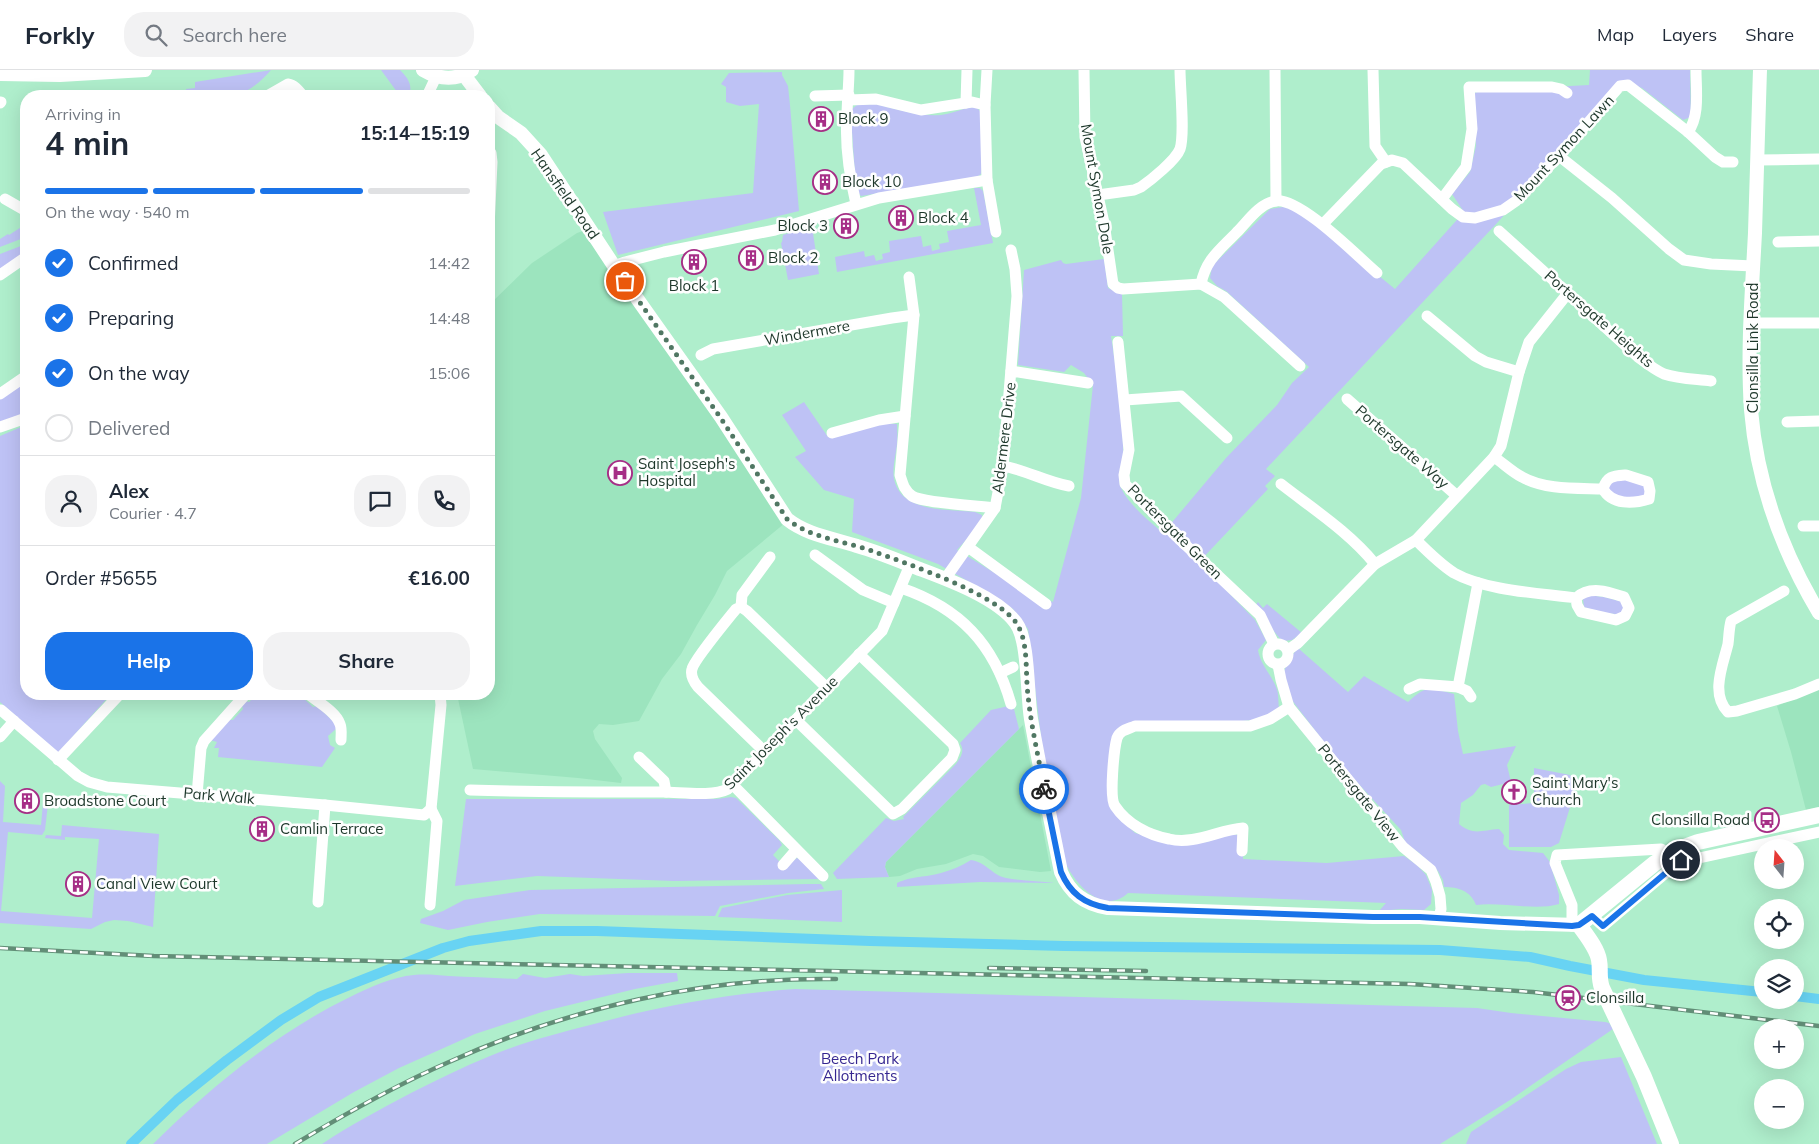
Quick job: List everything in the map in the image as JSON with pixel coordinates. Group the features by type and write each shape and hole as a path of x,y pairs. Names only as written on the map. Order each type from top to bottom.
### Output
{"main road":[{"path":"1671,1144 1644,1077 1599,979 1600,962 1598,954 1581,922 1630,894 1675,854 1698,842 1819,815"}],"street":[{"path":"0,74 60,76 145,70"},
{"path":"849,70 849,98 846,118 848,149 856,204"},
{"path":"966,102 967,70"},
{"path":"986,70 987,180 996,232"},
{"name":"Mount Symon Dale","path":"1084,70 1085,137 1104,223 1113,284 1118,288 1124,289 1201,284"},
{"path":"1098,196 1134,190 1140,187 1169,163 1180,150 1182,138 1180,70"},
{"path":"1275,70 1276,200"},
{"path":"1323,224 1386,162 1375,146 1374,70"},
{"path":"1688,132 1692,127 1695,117 1696,70"},
{"name":"Clonsilla Link Road","path":"1760,70 1751,323 1751,410 1759,464 1768,501 1781,540 1819,613"},
{"path":"428,90 430,73 449,78 468,72 477,90"},
{"path":"276,90 288,84 292,84 298,90"},
{"name":"Mount Symon Lawn","path":"1386,162 1392,160 1403,163 1463,217 1475,218 1503,210 1516,201 1559,156 1620,86 1628,84 1688,132 1715,157 1723,162 1733,162"},
{"path":"1442,199 1466,168 1472,130 1468,87 1552,87 1567,93"},
{"path":"815,96 876,99 921,110 938,109 966,102 978,102 985,105"},
{"name":"Hansfield Road","path":"495,114 521,133 541,155 614,266 720,417 787,519 806,531 858,546 945,578 975,592 1006,612 1017,624 1023,644 1031,719 1061,872 1066,885 1082,899 1095,906 1108,908 1581,922"},
{"path":"1559,156 1612,198 1684,260 1711,264 1753,266"},
{"path":"1757,160 1819,159"},
{"path":"614,266 664,252 774,230 879,198 987,180"},
{"path":"5,198 20,208"},
{"path":"1300,366 1224,297 1201,284 1208,263 1263,206 1276,200 1285,201 1296,206 1323,224 1377,273"},
{"name":"Portersgate Heights","path":"1499,231 1653,368 1664,374 1711,381"},
{"path":"1778,242 1819,241"},
{"name":"Aldermere Drive","path":"945,578 995,508 1003,466 1017,296 1015,269 1011,250"},
{"path":"0,275 20,261"},
{"path":"909,277 914,315 900,475 904,489 914,497 934,502 995,508"},
{"path":"1288,650 1283,645 1274,644 1268,650 1267,657 1272,663 1283,663 1286,660 1288,650 1298,643 1375,564 1416,540 1494,457 1501,446 1519,372 1529,342 1568,293"},
{"name":"Windermere","path":"701,354 713,349 914,315"},
{"path":"1426,316 1475,356 1486,362 1519,372"},
{"path":"1751,323 1819,323"},
{"name":"Portersgate Green","path":"1118,342 1130,450 1124,475 1125,484 1176,536 1260,615 1274,644"},
{"name":"Aldermere Drive","path":"1011,372 1088,383"},
{"path":"0,394 20,380"},
{"path":"1125,400 1181,396 1227,438"},
{"name":"Portersgate Way","path":"1347,399 1456,496"},
{"path":"832,433 879,420 905,416"},
{"path":"0,427 20,420"},
{"path":"1787,422 1819,421"},
{"path":"1494,457 1521,477 1530,481 1554,486 1603,489"},
{"path":"1003,466 1016,468 1069,486"},
{"path":"1281,484 1350,538 1375,564"},
{"path":"1803,526 1819,526"},
{"path":"1416,540 1434,558 1455,573 1478,584 1576,598"},
{"path":"968,547 1046,604"},
{"path":"741,608 742,595 770,557"},
{"path":"823,558 863,590 894,603"},
{"name":"Saint Joseph's Avenue","path":"470,790 719,792 728,789 882,631 910,565"},
{"path":"1458,687 1478,584"},
{"path":"901,588 929,599 955,615 980,640 1004,681 1011,704"},
{"path":"1784,591 1731,621 1720,676 1721,702 1728,712 1737,711 1795,694 1819,684"},
{"path":"764,751 698,687 692,675 692,670 703,653 736,609 741,608 747,611 827,688"},
{"path":"796,720 893,814 902,809 952,758 955,750 953,744 860,654"},
{"name":"Portersgate View","path":"1278,664 1280,680 1289,707 1403,847 1431,870 1440,896 1441,909 1439,918"},
{"path":"1000,673 1012,667"},
{"path":"1409,689 1420,684 1458,687 1467,691 1471,697"},
{"path":"58,760 114,700"},
{"path":"196,795 200,748 241,700"},
{"path":"315,700 339,721 341,740"},
{"path":"430,905 437,821 431,810 441,700"},
{"path":"1242,850 1243,828 1198,839 1170,840 1140,829 1123,816 1113,804 1112,768 1117,738 1123,730 1135,726 1250,726 1270,720 1289,707"},
{"name":"Park Walk","path":"1,710 58,760 89,782 196,795 424,815 431,810"},
{"path":"0,737 14,721"},
{"path":"639,757 664,781 666,792"},
{"path":"732,785 823,876"},
{"path":"318,902 325,805"},
{"path":"1778,824 1782,839"},
{"path":"1790,839 1819,832"},
{"path":"1581,922 1555,862 1557,855 1661,849 1690,860 1754,847"},
{"path":"783,865 796,850"}],"shaded area":[{"name":"Saint Joseph's Hospital","path":"586,230 785,523 727,571 681,654 662,679 639,721 613,725 599,724 593,731 595,739 622,778 621,783 473,769 458,700 495,700 495,299 532,263 577,233"},
{"path":"1819,689 1819,807 1806,810 1777,706"},
{"path":"1023,725 1051,871 1040,872 999,867 983,856 973,854 946,864 917,869 900,876 889,877 885,867 886,862"}],"green space":[{"path":"271,70 261,81 247,90 186,90 195,88 195,82"},
{"path":"381,70 400,70 405,76 409,82 410,90 396,90"},
{"path":"1590,70 1690,70 1691,117 1683,120 1642,88 1626,82 1616,87 1498,222 1266,469 1275,476 1265,486 1268,489 1199,562 1255,620 1266,640 1258,650 1261,660 1277,689 1279,708 1263,719 1222,723 1139,722 1114,735 1117,815 1135,833 1179,844 1207,842 1227,834 1241,835 1243,859 1327,863 1404,856 1417,865 1426,875 1432,890 1431,904 1424,910 1401,909 1379,911 1386,903 1128,893 1118,899 1108,901 1090,894 1074,877 1063,858 1042,745 1028,629 1013,609 938,564 852,532 854,499 824,490 795,457 806,451 782,415 804,402 828,437 862,427 897,424 894,479 898,490 916,504 939,509 975,512 982,515 982,522 957,550 1018,587 1053,602 1081,498 1093,385 1084,373 1071,365 1064,372 1018,365 1024,270 1061,260 1066,264 1104,259 1108,288 1122,294 1123,336 1111,336 1120,397 1122,427 1123,458 1120,485 1134,507 1163,533 1226,458 1277,405 1292,383 1309,367 1226,291 1217,286 1210,278 1212,266 1270,209 1283,207 1299,211 1395,289 1464,212 1452,194 1470,172 1476,146 1472,94 1480,91 1589,85"},
{"path":"782,72 788,86 799,211 618,255 603,212 753,193 759,104 740,106 726,102 726,87 721,84 729,73"},
{"path":"875,104 924,115 945,114 976,107 981,112 983,163 981,174 977,177 861,196 856,190 852,109 857,105"},
{"path":"974,188 980,188 983,191 993,243 837,272 835,257 864,251 865,257 874,255 876,261 883,259 882,254 890,252 889,241 921,236 923,247 931,245 932,251 940,249 939,244 949,242 947,231 981,225"},
{"path":"20,228 20,239 0,247 0,239"},
{"path":"805,228 813,233 819,274 788,280 781,243 783,235"},
{"path":"20,246 20,256 0,270 0,254"},
{"path":"20,385 20,415 0,422 0,398"},
{"path":"20,428 20,700 106,700 58,753 0,702 0,436"},
{"path":"1611,476 1648,482 1649,499 1615,500 1605,482"},
{"path":"1587,595 1623,602 1626,610 1621,614 1616,614 1584,607 1583,599"},
{"path":"1258,602 1263,608 1267,604 1302,633 1292,640 1283,641 1255,606"},
{"path":"1298,648 1348,692 1364,676 1408,702 1420,692 1429,689 1454,694 1458,731 1463,754 1516,746 1507,765 1511,782 1491,787 1485,784 1481,785 1473,795 1461,803 1459,824 1473,831 1499,829 1504,835 1503,844 1509,850 1543,853 1550,862 1559,895 1559,904 1540,907 1476,905 1467,893 1454,888 1444,887 1443,880 1438,871 1418,852 1406,845 1401,830 1343,767 1288,695 1284,671 1290,658"},
{"path":"251,700 305,700 313,707 317,706 337,725 337,728 328,736 330,745 335,748 322,767 218,757 219,748 214,748 217,742 210,740 229,720 233,720 243,709 242,706 245,701 249,702"},
{"path":"1013,705 1019,729 886,862 885,867 889,877 837,879 833,873 886,818 894,821 904,819 903,817 956,764 962,751 960,743 991,710"},
{"path":"1534,768 1570,775 1575,781 1571,804 1559,843 1551,847 1509,847 1509,805 1534,803"},
{"path":"0,781 5,786 3,822 41,825 43,803 48,804 45,830 42,835 8,832 1,911 92,918 99,839 65,837 65,840 45,838 46,835 61,836 62,825 159,834 153,927 114,920 91,929 0,923"},
{"path":"736,798 780,841 782,845 773,855 785,867 797,858 802,859 823,879 674,881 537,876 455,886 466,799 717,799"},
{"path":"971,860 981,863 1006,878 1055,883 980,882 897,887 897,883 903,880 935,875 956,868"},
{"path":"821,884 824,889 788,893 720,906 715,916 540,914 448,930 420,923 421,919 443,911 464,900 530,890"},
{"path":"842,890 842,922 718,917 722,908 787,895"},
{"path":"628,973 677,973 678,981 635,989 545,1011 475,1034 399,1068 354,1092 267,1144 153,1144 221,1082 270,1044 323,1011 381,983 406,976 418,975 517,979 523,974 545,978 570,974 583,976"},
{"name":"Beech Park Allotments","path":"795,989 1477,1008 1605,1022 1609,1023 1613,1029 1510,1100 1440,1144 322,1144 366,1117 431,1083 480,1060 528,1042 669,1006 744,994"},
{"path":"1621,1057 1657,1144 1466,1144 1471,1132 1566,1069 1581,1062"}],"waterway":[{"path":"131,1144 177,1100 227,1060 281,1020 319,997 443,948 469,941 541,931 597,931 1065,946 1440,950 1530,957 1644,980 1754,991"},
{"path":"1804,997 1819,999"}],"railway":[{"path":"0,948 154,956 1410,984 1533,992 1819,1026"},
{"path":"989,968 1146,971"},
{"path":"295,1144 371,1100 429,1071 495,1043 589,1011 687,990 786,980 836,979"}],"way so far":[{"path":"625,281 720,417 787,519 797,527 819,536 858,546 945,578 975,592 1006,612 1017,624 1023,644 1031,719 1044,789"}],"place":[{"name":"Block 9","path":"821,119"},
{"name":"Block 10","path":"825,182"},
{"name":"Block 4","path":"901,218"},
{"name":"Block 3","path":"846,226"},
{"name":"Block 2","path":"751,258"},
{"name":"Block 1","path":"694,262"},
{"name":"Saint Joseph's Hospital","path":"620,473"},
{"name":"Saint Mary's Church","path":"1514,792"},
{"name":"Broadstone Court","path":"27,801"},
{"name":"Clonsilla Road","path":"1767,820"},
{"name":"Camlin Terrace","path":"262,829"},
{"name":"Canal View Court","path":"78,884"},
{"name":"Clonsilla","path":"1568,998"}],"route":[{"path":"1044,789 1061,872 1066,885 1082,899 1095,906 1108,908 1452,918 1572,926 1579,925 1592,916 1603,926 1681,860"}]}
